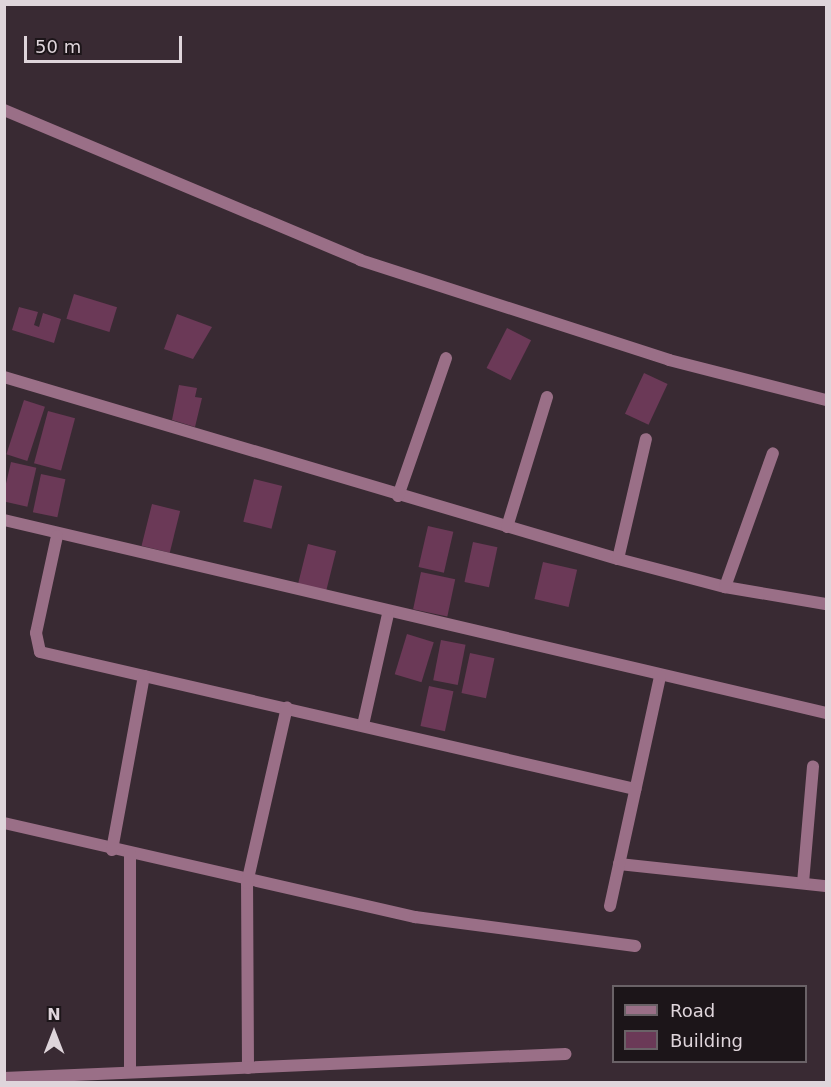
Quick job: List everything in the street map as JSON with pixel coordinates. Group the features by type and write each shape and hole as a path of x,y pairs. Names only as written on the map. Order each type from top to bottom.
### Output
{"street":[{"path":"4,110 360,261 669,360 826,400"},
{"path":"398,496 446,358"},
{"path":"4,377 398,496 618,559 725,587 826,604"},
{"path":"507,527 547,397"},
{"path":"618,559 646,439"},
{"path":"725,587 773,453"},
{"path":"4,520 57,536 388,614 826,713"},
{"path":"57,536 36,633 40,652 287,707 635,789"},
{"path":"363,725 388,614"},
{"path":"610,906 660,675"},
{"path":"112,850 144,676"},
{"path":"248,1068 247,883 287,707"},
{"path":"803,883 813,766"},
{"path":"4,823 247,883 415,918 635,946"},
{"path":"130,854 130,1072"},
{"path":"619,864 826,886"},
{"path":"4,1078 565,1054"}],"building":[{"path":"74,294 117,307 109,332 66,319"},
{"path":"19,307 38,312 34,325 39,327 43,313 61,319 54,343 12,330"},
{"path":"177,314 212,327 193,359 164,349"},
{"path":"507,328 531,340 511,380 487,368"},
{"path":"644,373 668,384 649,425 625,414"},
{"path":"179,385 197,388 195,397 202,398 195,427 172,420"},
{"path":"24,400 45,407 27,461 6,454"},
{"path":"48,411 75,418 61,470 34,463"},
{"path":"11,462 36,468 27,507 4,501"},
{"path":"41,474 65,479 57,517 33,512"},
{"path":"254,479 282,486 271,529 243,522"},
{"path":"152,504 180,511 170,553 142,546"},
{"path":"428,526 453,532 444,573 419,567"},
{"path":"473,542 497,547 489,587 464,582"},
{"path":"308,544 336,551 326,592 298,585"},
{"path":"543,562 577,570 569,607 534,599"},
{"path":"421,572 455,579 447,616 413,609"},
{"path":"407,634 434,642 421,682 395,674"},
{"path":"441,640 466,645 458,685 433,680"},
{"path":"470,653 494,658 486,698 461,693"},
{"path":"429,686 453,691 445,731 420,726"}]}
